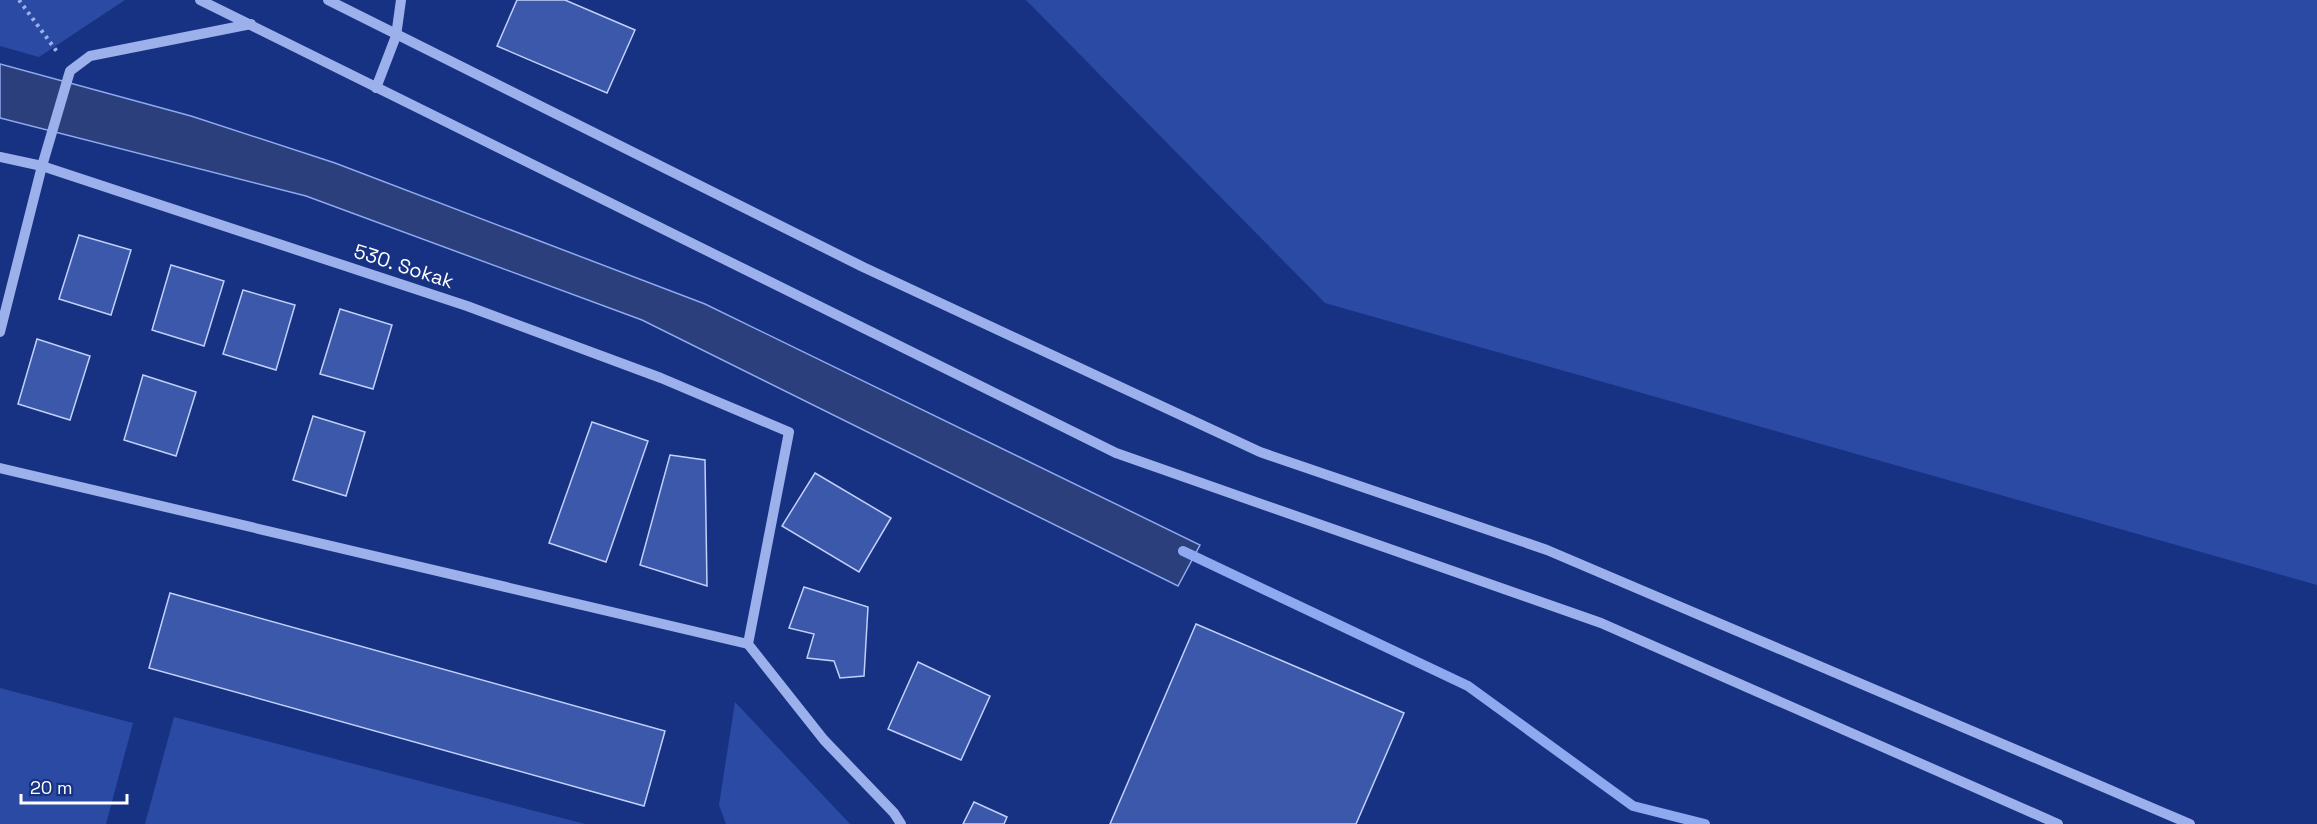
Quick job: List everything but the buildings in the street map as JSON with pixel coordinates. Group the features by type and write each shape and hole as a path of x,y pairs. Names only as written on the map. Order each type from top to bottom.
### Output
{"street":[{"path":"200,0 1116,453 1600,623 2058,824"},
{"path":"328,0 396,36 863,267 1260,453 1547,550 2190,824"},
{"path":"376,88 396,36 401,0"},
{"path":"0,332 42,166 70,71 90,56 250,24"},
{"name":"530. Sokak","path":"0,157 42,166 467,306 660,378 789,432 748,644"},
{"path":"0,468 748,644 824,741 894,813 901,824"}],"path":[{"path":"19,0 70,71"}],"shaded area":[{"path":"0,0 125,0 39,57 0,46"},
{"path":"1026,0 2317,0 2317,585 1325,303"},
{"path":"0,64 191,116 335,163 705,304 1200,545 1178,586 642,320 306,196 0,118"},
{"path":"0,688 133,723 106,824 0,824"},
{"path":"735,702 850,824 726,824 719,805"},
{"path":"174,717 585,824 145,824"}],"waterway":[{"path":"1183,551 1468,686 1633,806 1705,824"}]}
